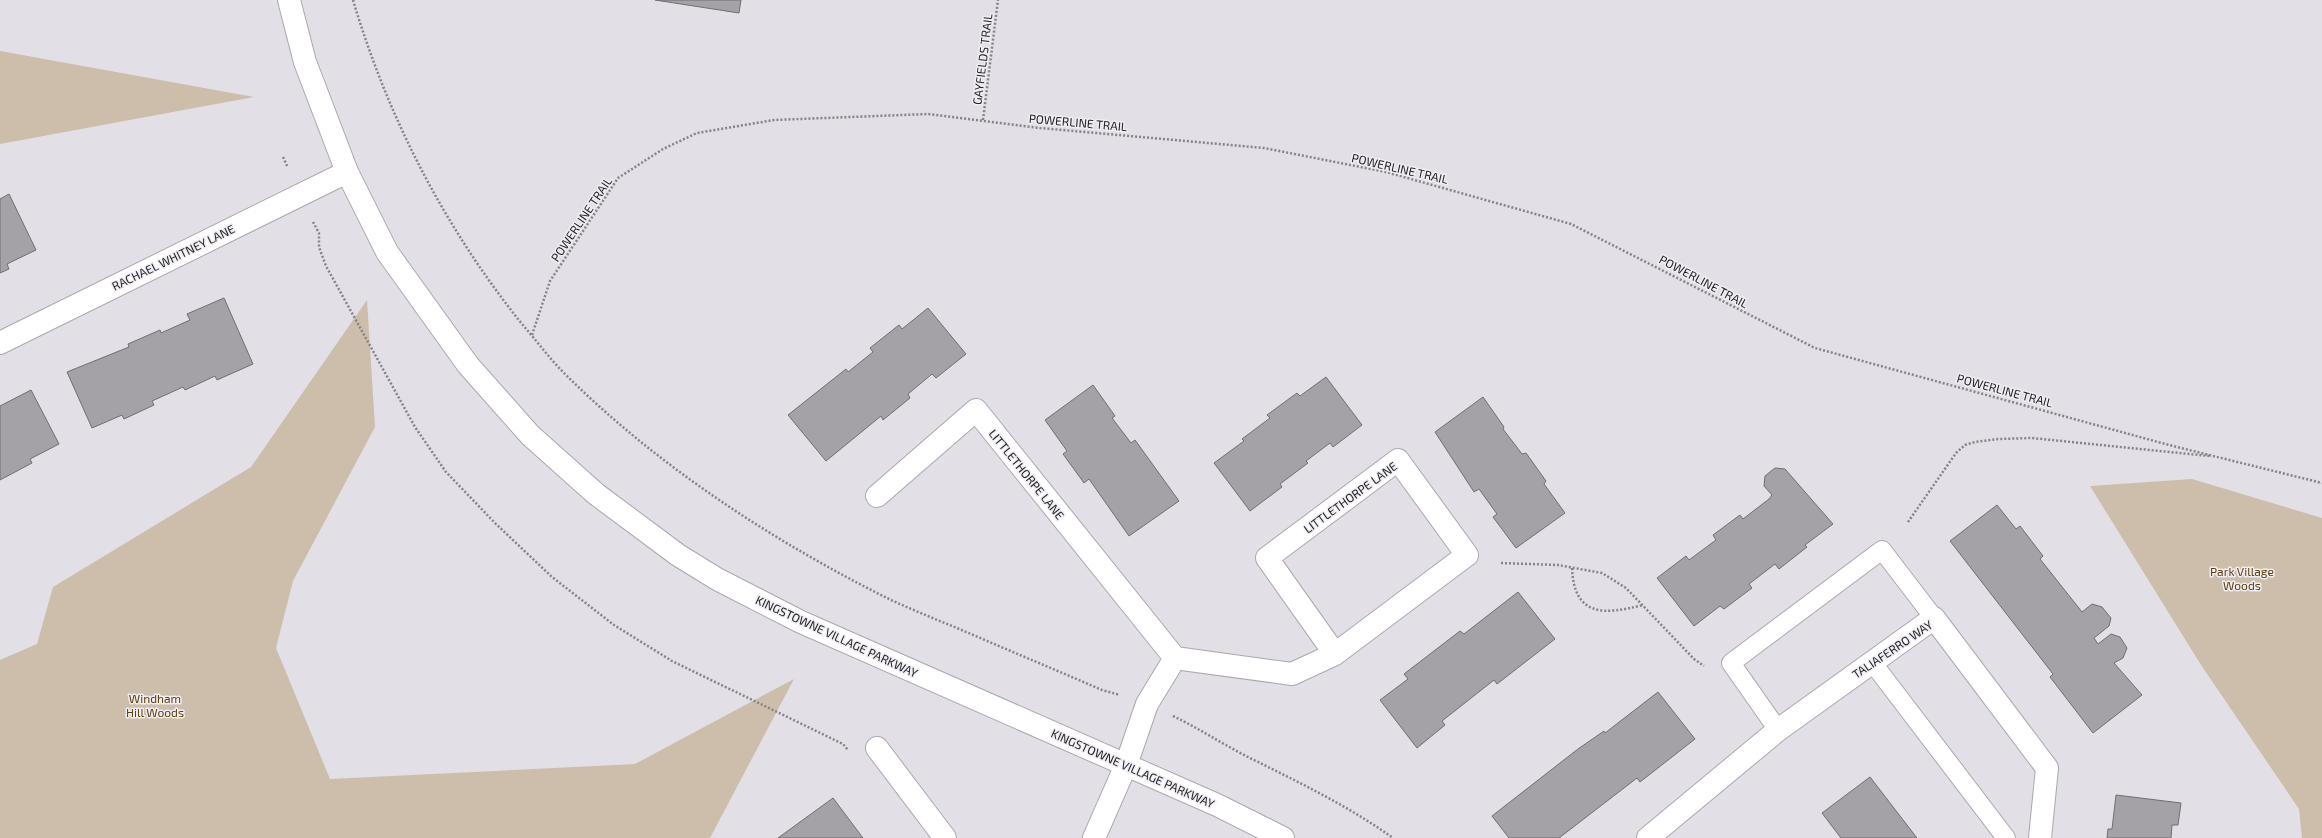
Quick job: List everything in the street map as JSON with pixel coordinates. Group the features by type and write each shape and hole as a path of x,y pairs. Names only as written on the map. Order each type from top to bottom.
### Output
{"street":[{"name":"KINGSTOWNE VILLAGE PARKWAY","path":"289,0 305,62 347,172 387,252 468,365 530,435 596,494 678,555 717,579 801,622 1126,764 1217,805 1283,838"},
{"name":"RACHAEL WHITNEY LANE","path":"0,343 347,172"},
{"name":"LITTLETHORPE LANE","path":"877,496 976,410 1175,658 1292,674 1335,654 1467,555 1398,460 1267,558 1335,654"},
{"name":"TALIAFERRO WAY","path":"1648,838 1778,730 1934,618 2047,768 2040,838"},
{"path":"1094,838 1126,764 1147,704 1175,658"},
{"path":"877,748 945,838"}],"lane":[{"path":"1778,730 1731,663 1882,550 1934,618"},
{"path":"1872,662 2006,838"}],"path":[{"path":"353,0 383,87 413,154 451,224 505,302 561,371 612,418 745,519 832,569 893,601 1098,688 1147,704 1192,725 1244,755 1319,792 1370,821 1393,838"},
{"name":"GAYFIELDS TRAIL","path":"983,120 998,0"},
{"name":"POWERLINE TRAIL","path":"532,335 550,281 618,178 670,145 697,133 774,120 928,114 1040,128 1264,148 1386,172 1571,224 1816,348 2217,457 2322,483"},
{"path":"319,233 319,247 326,266 415,427 446,472 495,523 552,577 614,625 672,661 843,744 853,755"},
{"path":"1908,522 1956,453 1965,445 1975,442 1998,439 2032,438 2217,457"},
{"path":"1501,563 1572,568 1602,573 1626,588 1694,659 1706,668"},
{"path":"1572,568 1572,580 1577,594 1584,605 1597,611 1628,609 1643,605"}],"green space":[{"path":"0,51 254,97 0,144"},
{"name":"Windham Hill Woods","path":"367,300 375,427 293,581 276,648 330,779 635,764 794,679 710,838 0,838 0,660 37,644 53,587 251,467"},
{"name":"Park Village Woods","path":"2192,479 2322,518 2322,838 2302,838 2299,809 2201,665 2090,486"}],"building":[{"path":"655,0 741,0 739,13"},
{"path":"9,194 36,250 7,264 9,269 0,273 0,199"},
{"path":"224,298 253,364 217,380 215,376 185,390 183,387 152,401 154,405 124,419 122,415 92,428 67,372 129,347 128,344 160,330 161,333 190,320 187,314"},
{"path":"928,308 966,354 936,378 932,374 908,394 910,398 883,420 881,416 826,461 788,415 846,369 848,372 873,352 870,348 899,325 902,329"},
{"path":"1326,377 1362,425 1333,447 1330,443 1306,461 1308,463 1280,484 1282,487 1250,511 1214,463 1244,441 1242,439 1270,418 1267,415 1297,393 1300,396"},
{"path":"1093,385 1115,416 1112,418 1131,443 1135,440 1179,501 1129,536 1089,479 1084,483 1063,454 1067,451 1045,420"},
{"path":"31,390 59,444 30,459 32,463 0,480 0,406"},
{"path":"1483,397 1504,427 1503,429 1522,454 1526,453 1546,481 1544,484 1565,513 1516,548 1493,517 1497,514 1479,489 1474,492 1435,432"},
{"path":"1775,468 1785,469 1833,524 1805,545 1807,547 1779,569 1775,564 1749,584 1752,588 1724,609 1720,606 1694,626 1657,578 1686,556 1689,560 1716,540 1713,535 1740,515 1743,519 1769,499 1772,495 1764,486 1765,476"},
{"path":"1997,505 2016,529 2020,526 2043,556 2040,559 2082,612 2092,604 2102,607 2111,618 2109,626 2094,638 2098,644 2111,634 2120,637 2127,648 2123,658 2114,663 2142,695 2093,733 2050,677 2053,674 1950,541"},
{"path":"1518,592 1555,639 1497,684 1494,680 1442,721 1445,725 1417,748 1380,700 1408,679 1404,674 1460,631 1464,634"},
{"path":"1658,692 1695,739 1640,782 1637,778 1559,838 1509,838 1492,816 1578,749 1604,731 1605,733"},
{"path":"1870,777 1917,838 1841,838 1822,813"},
{"path":"2116,795 2181,803 2178,825 2172,825 2171,838 2107,838 2108,829 2112,829"},
{"path":"833,798 863,838 778,838"}]}
